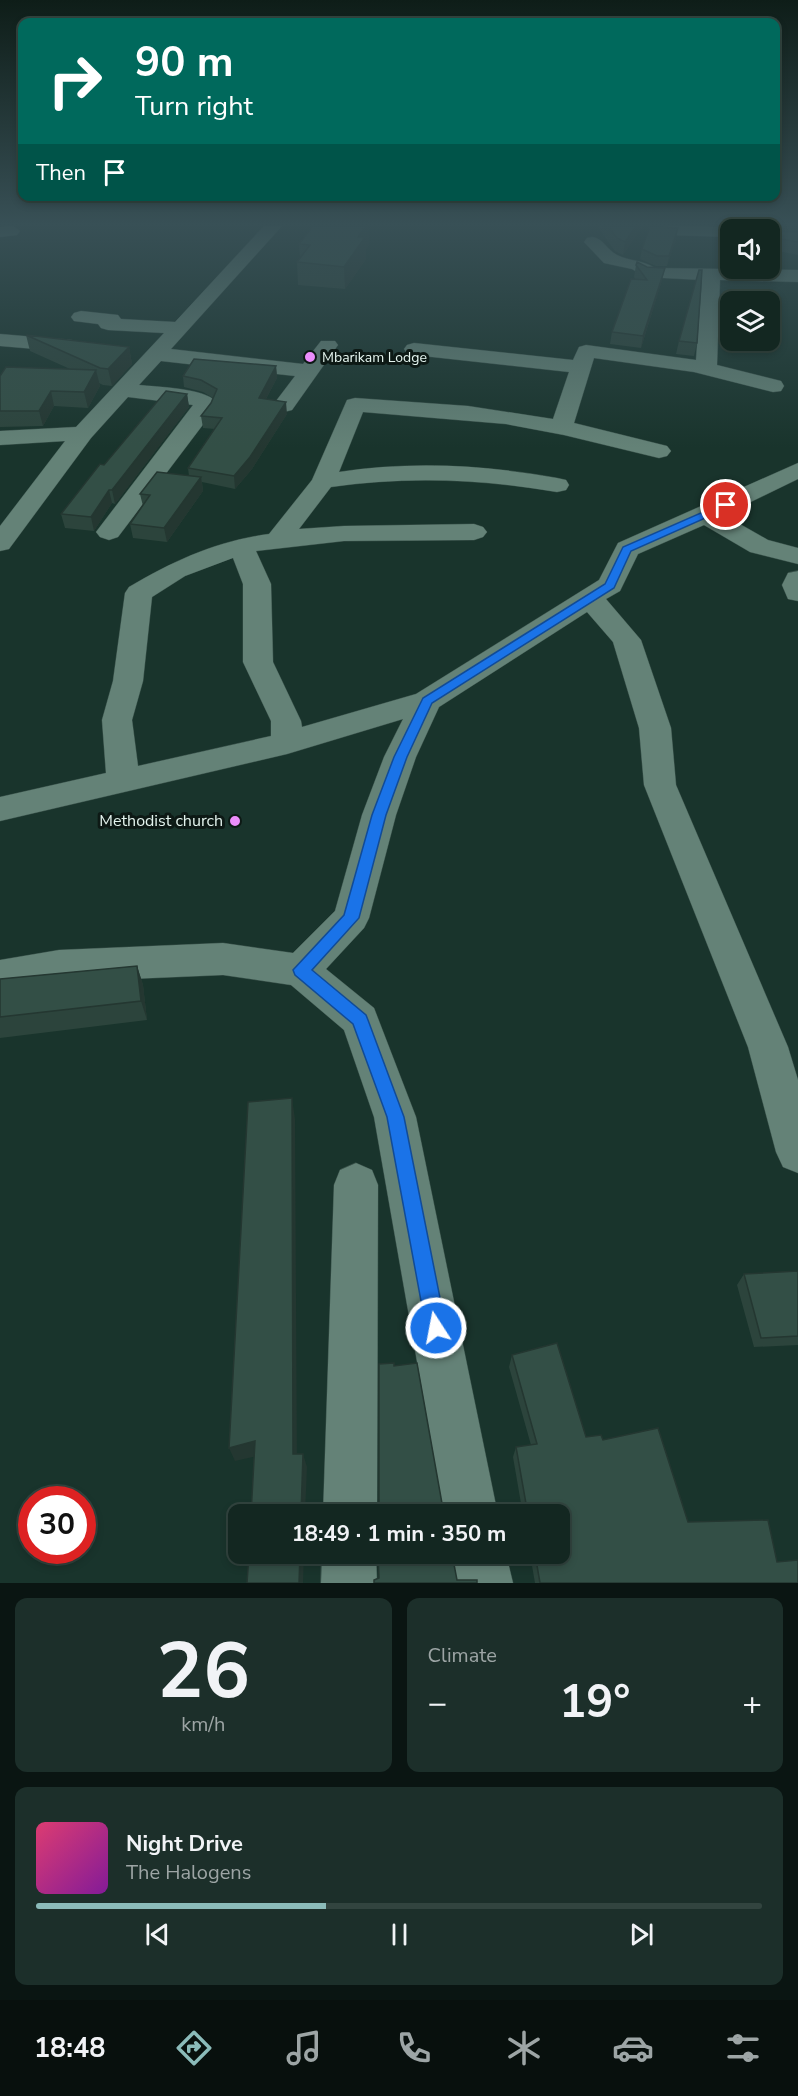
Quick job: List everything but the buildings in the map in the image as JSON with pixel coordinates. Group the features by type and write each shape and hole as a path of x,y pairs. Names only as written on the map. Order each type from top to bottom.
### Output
{"street":[{"path":"0,543 83,433 207,300"},
{"path":"706,369 710,300"},
{"path":"81,317 111,319 108,324 181,328"},
{"path":"0,340 95,350"},
{"path":"284,405 328,345"},
{"path":"414,349 581,367"},
{"path":"562,427 586,351 706,369 773,386"},
{"path":"130,354 308,371"},
{"path":"109,532 203,409 205,402 198,399 123,390"},
{"path":"277,541 323,481 356,405 429,408 506,417 562,427 659,451"},
{"path":"0,438 83,433"},
{"path":"0,809 287,742 427,701 610,585 627,549 705,515 798,470"},
{"path":"323,481 389,473 428,473 516,478 557,484"},
{"path":"705,515 759,546 798,556"},
{"path":"123,780 117,720 128,681 139,593 161,577 241,546 323,535 474,532"},
{"path":"241,546 257,584 258,662 286,721 287,742"},
{"path":"798,579 796,585 798,592"},
{"path":"590,598 627,640 656,728 660,785 768,1047 798,1152"},
{"path":"301,970 351,918 379,815 400,757 427,701"},
{"path":"0,976 60,966 223,959 301,970 360,1020 395,1117 469,1504"},
{"path":"350,1504 356,1185"},
{"path":"349,1583 350,1564"},
{"path":"481,1564 484,1583"}],"place":[{"name":"Mbarikam Lodge","path":"310,357"},
{"name":"Methodist church","path":"235,821"}],"route":[{"path":"436,1328 395,1117 360,1020 301,970 351,918 379,815 400,757 427,701 610,585 627,549 726,505"}]}
